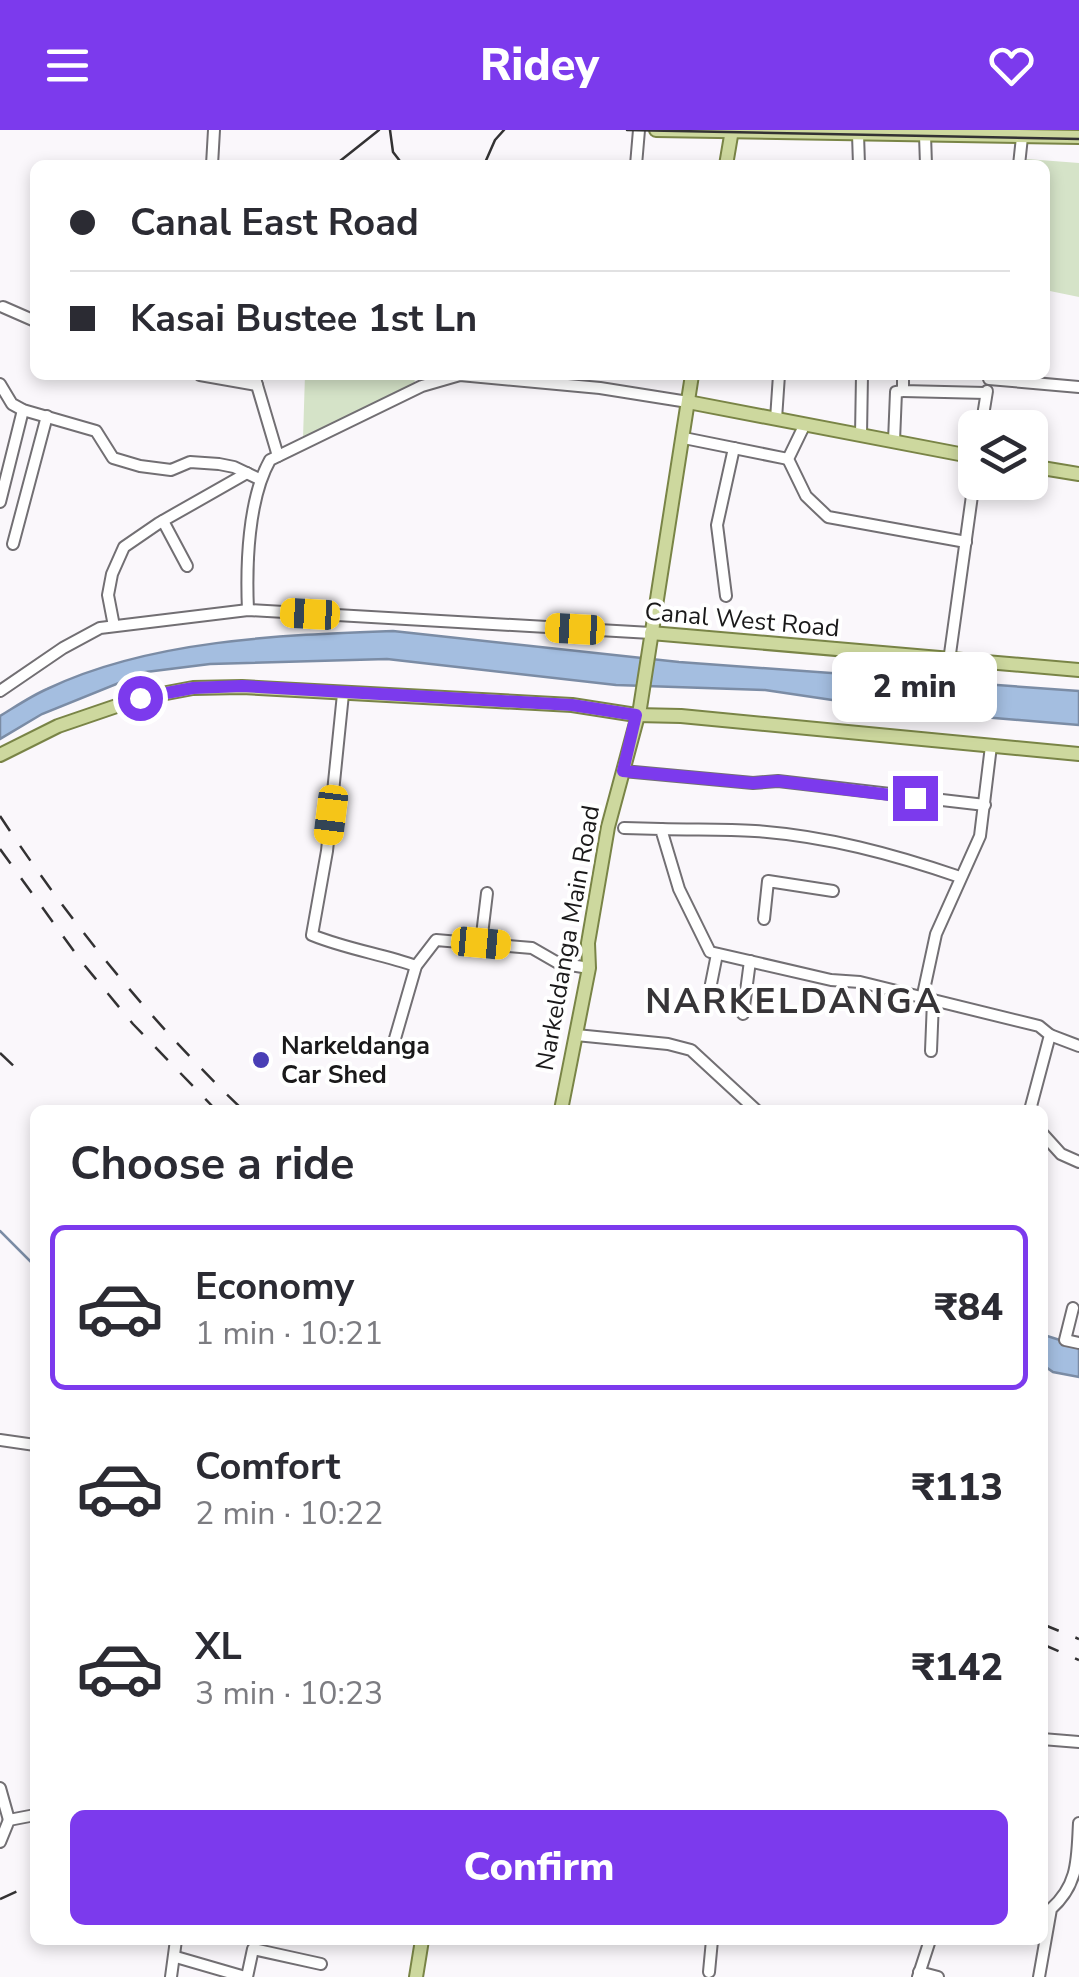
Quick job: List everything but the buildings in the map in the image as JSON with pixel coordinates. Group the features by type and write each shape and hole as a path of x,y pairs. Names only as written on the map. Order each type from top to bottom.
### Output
{"main road":[{"path":"656,130 1079,136"},
{"path":"727,160 732,131"},
{"path":"650,640 691,380"},
{"path":"688,402 958,454"},
{"path":"1048,469 1079,474"},
{"name":"Canal West Road","path":"650,640 1079,670"},
{"name":"Narkeldanga Main Road","path":"562,1105 589,968 588,943 608,827 638,712 650,640"},
{"path":"0,754 58,726 140,698 185,689 242,686 572,705 1079,754"},
{"path":"416,1977 421,1945"}],"street":[{"path":"212,160 214,130"},
{"path":"636,160 639,130"},
{"path":"858,134 860,160"},
{"path":"925,136 926,160"},
{"path":"1020,160 1022,138"},
{"path":"0,320 2,307 30,319"},
{"path":"255,380 278,456"},
{"path":"248,610 246,576 258,480 270,460 422,386 443,380"},
{"path":"564,380 688,402"},
{"path":"612,390 613,380"},
{"path":"776,419 779,380"},
{"path":"861,435 862,380"},
{"path":"903,380 904,391"},
{"path":"984,410 988,380"},
{"path":"1016,380 1079,387"},
{"path":"0,384 12,404 24,410 96,431 113,458 174,470 194,461 234,467 258,480"},
{"path":"894,441 896,392 986,394"},
{"path":"0,502 24,410"},
{"path":"14,544 47,416"},
{"path":"788,459 805,424"},
{"path":"684,438 788,459"},
{"path":"726,596 718,525 734,448"},
{"path":"788,459 806,496 828,517 966,542"},
{"path":"114,626 108,594 124,547 247,473"},
{"path":"949,661 972,500"},
{"path":"163,521 187,566"},
{"name":"Canal West Road","path":"0,690 100,628 248,610 650,640"},
{"path":"343,694 326,851 312,935 345,948 416,966"},
{"path":"930,1051 927,966 936,934 980,836 991,746"},
{"path":"623,771 753,783 778,781 985,806"},
{"path":"624,828 756,831 841,842 960,877"},
{"path":"661,829 680,889 710,952 831,980 860,982 1039,1026 1050,1035 1079,1046"},
{"path":"764,918 768,881 833,891"},
{"path":"481,943 488,893"},
{"path":"394,1042 416,966 436,940 532,948 558,963 589,968"},
{"path":"708,1000 716,954"},
{"path":"743,1014 750,961"},
{"path":"576,1035 691,1050 751,1105"},
{"path":"1031,1105 1050,1035"},
{"path":"1048,1140 1061,1154 1079,1162"},
{"path":"1073,1308 1064,1340 1079,1342"},
{"path":"0,1440 30,1445"},
{"path":"1048,1739 1079,1742"},
{"path":"0,1788 9,1820 0,1842"},
{"path":"9,1820 30,1816"},
{"path":"1048,1927 1051,1908 1068,1895 1076,1871 1079,1823"},
{"path":"171,1977 176,1945"},
{"path":"708,1972 711,1945"},
{"path":"928,1945 918,1974 938,1977"},
{"path":"1040,1977 1045,1945"},
{"path":"176,1956 246,1977 254,1949 321,1964"}],"green space":[{"path":"1050,161 1079,163 1079,297 1050,291"},
{"path":"305,380 415,380 415,384 303,438"}],"water":[{"path":"393,631 679,662 1079,691 1079,725 887,709 865,701 765,690 616,685 387,659 210,664 146,672 42,714 0,739 0,716 17,705 87,673 128,660 261,638"},
{"path":"1048,1336 1079,1346 1079,1377 1048,1368"}],"waterway":[{"path":"0,1231 30,1261"}],"tram line":[{"path":"341,160 379,130"},
{"path":"390,130 393,152 399,160"},
{"path":"486,160 504,130"},
{"path":"627,130 1079,139"}],"railway":[{"path":"0,816 113,970 238,1105"},
{"path":"0,849 81,961 133,1024 211,1105"},
{"path":"0,1053 20,1072"},
{"path":"1048,1626 1079,1639"},
{"path":"1048,1647 1079,1660"},
{"path":"0,1899 30,1885"}],"place":[{"name":"Narkeldanga Car Shed","path":"261,1060"}],"district":[{"name":"NARKELDANGA","path":"794,1001"}],"route":[{"path":"140,698 193,688 242,686 572,705 636,715 623,771 753,783 778,781 915,798"}]}
